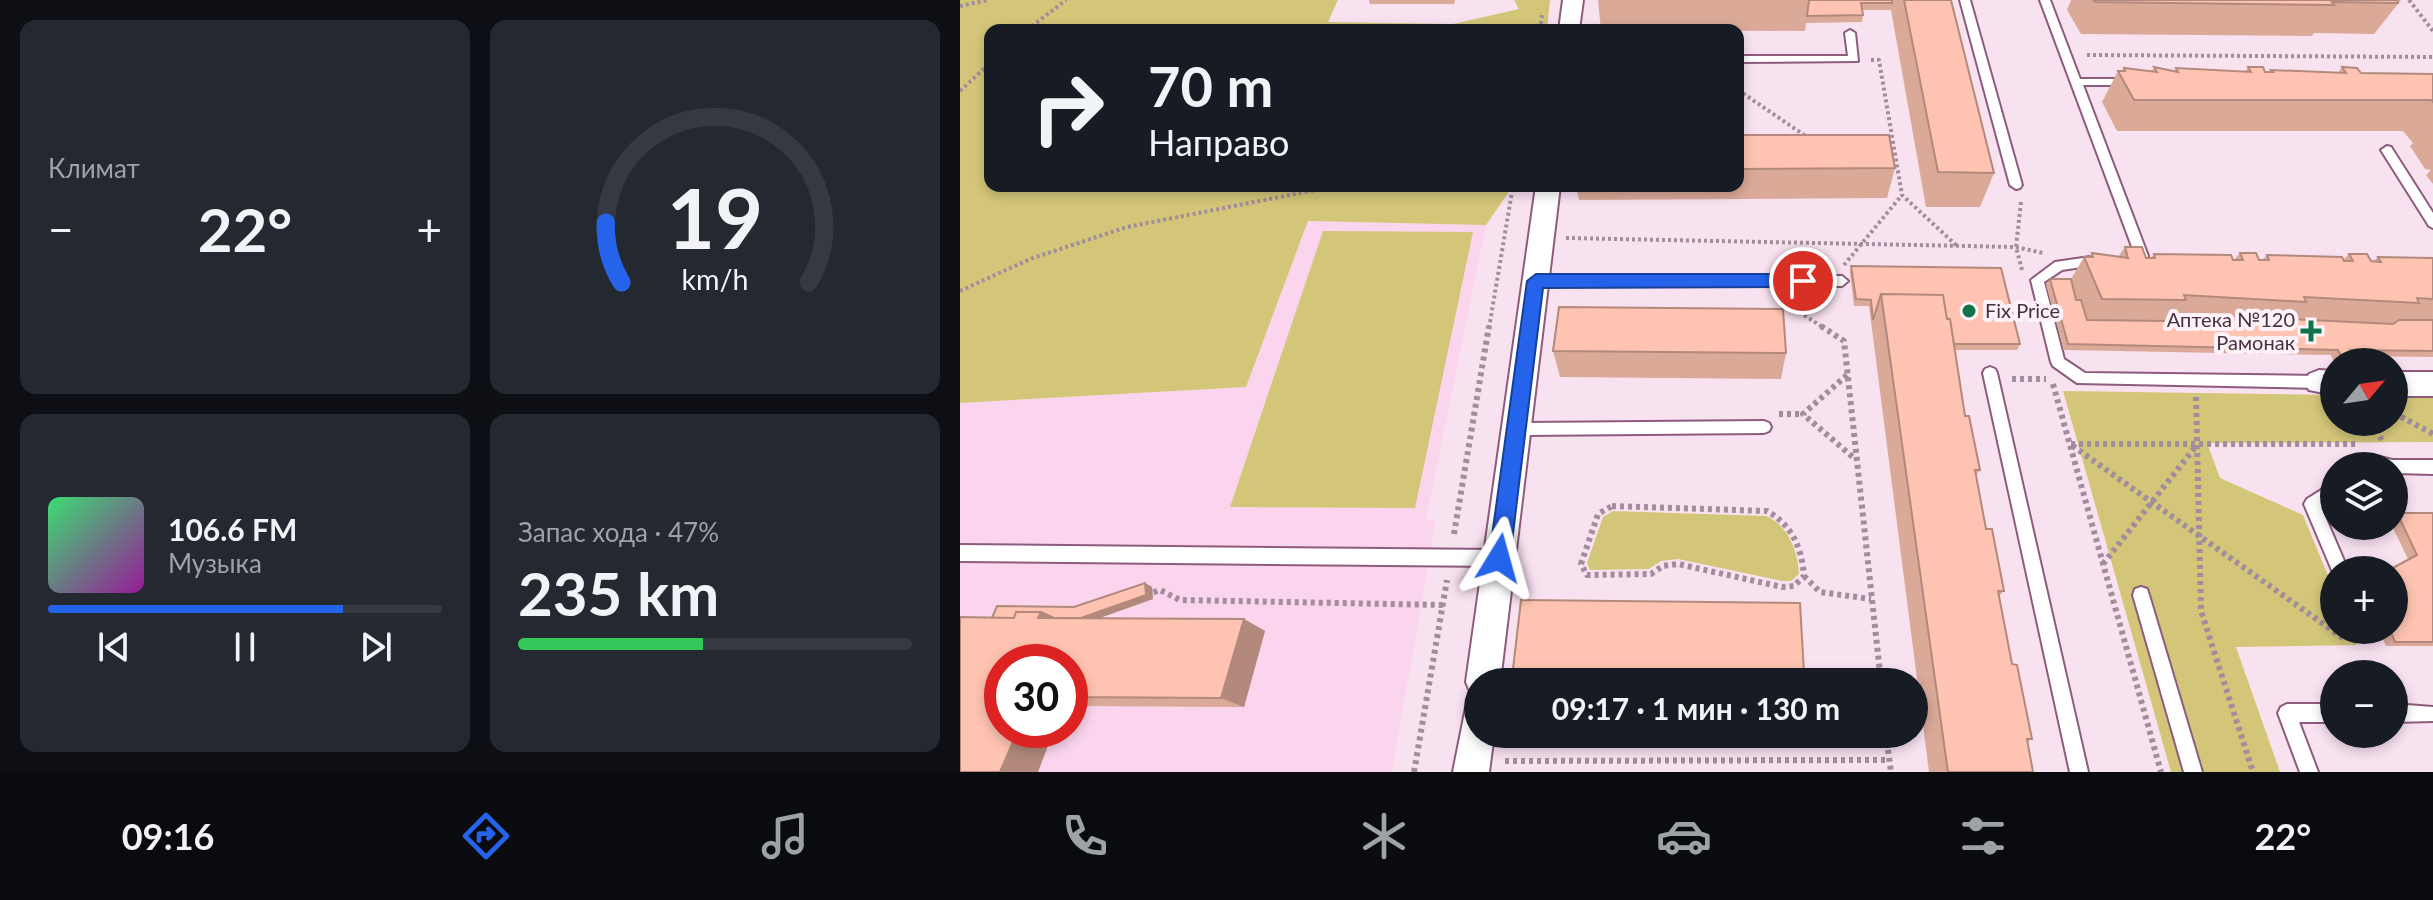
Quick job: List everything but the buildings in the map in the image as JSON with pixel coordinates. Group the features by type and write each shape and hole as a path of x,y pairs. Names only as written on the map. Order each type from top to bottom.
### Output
{"street":[{"path":"1570,24 1573,0"},
{"path":"1485,668 1547,192"},
{"path":"2408,384 2433,384"}],"lane":[{"path":"1965,0 2016,185"},
{"path":"2045,0 2142,256"},
{"path":"1744,59 1854,59 1850,33"},
{"path":"2076,82 2151,82"},
{"path":"2387,150 2433,223"},
{"path":"2157,257 2059,265 2037,280 2058,362 2082,379 2320,382"},
{"path":"1536,281 1842,281"},
{"path":"1991,376 2079,772"},
{"path":"1516,429 1764,427"},
{"path":"2408,466 2433,467"},
{"path":"2320,499 2312,504 2320,523"},
{"path":"960,553 1499,558"},
{"path":"2141,595 2193,772"},
{"path":"2309,772 2287,713 2320,713"},
{"path":"2408,713 2429,714"}],"path":[{"path":"960,6 988,0"},
{"path":"1035,24 1066,0"},
{"path":"2409,0 2433,31"},
{"path":"2066,55 2433,57"},
{"path":"1854,59 1879,60 1902,195 1957,246"},
{"path":"960,91 984,69"},
{"path":"1744,94 1810,139 1824,142"},
{"path":"1882,157 1896,161"},
{"path":"2016,185 2022,207 2016,247 2024,276"},
{"path":"960,291 1030,259 1127,227 1305,192"},
{"path":"1414,772 1512,192"},
{"path":"1863,244 1902,195"},
{"path":"1561,237 2016,247"},
{"path":"1751,281 1844,341 1879,668"},
{"path":"2048,364 2161,772"},
{"path":"1847,375 1803,414 1856,460"},
{"path":"1991,376 2053,379"},
{"path":"2196,380 2201,611 2253,772"},
{"path":"2408,421 2433,434"},
{"path":"2380,436 2384,444"},
{"path":"2070,444 2396,444"},
{"path":"2070,444 2320,623"},
{"path":"2103,564 2196,445"},
{"path":"1804,576 1794,586 1782,587 1678,564 1663,566 1651,574 1587,575 1581,564 1598,514 1612,506 1767,511 1795,536 1803,559 1804,576 1820,592 1871,599"},
{"path":"1138,598 1160,590 1180,600 1443,605"},
{"path":"1888,748 1891,772"},
{"path":"1486,766 1889,760"}],"shaded area":[{"path":"960,0 1338,0 1328,22 1453,24 984,24 984,192 1509,192 1486,225 1308,221 1246,387 960,403"},
{"path":"1514,0 1550,0 1548,24 1453,24 1519,9"},
{"path":"1308,221 1486,225 1426,519 1436,520 1392,772 960,772 960,403 1246,387"},
{"path":"1323,231 1473,232 1415,508 1230,507"},
{"path":"2063,391 2320,395 2320,436 2408,436 2408,396 2433,396 2433,442 2207,443 2220,478 2303,515 2320,556 2320,644 2357,645 2236,647 2280,772 2171,772"},
{"path":"1613,511 1766,516 1786,532 1797,556 1799,574 1791,581 1782,581 1678,559 1661,561 1649,569 1590,570 1587,563 1603,517"}],"place":[{"name":"Fix Price","path":"1969,311"},
{"name":"Аптека №120 Рамонак","path":"2311,331"}],"route":[{"path":"1499,558 1536,281 1803,281"}]}
